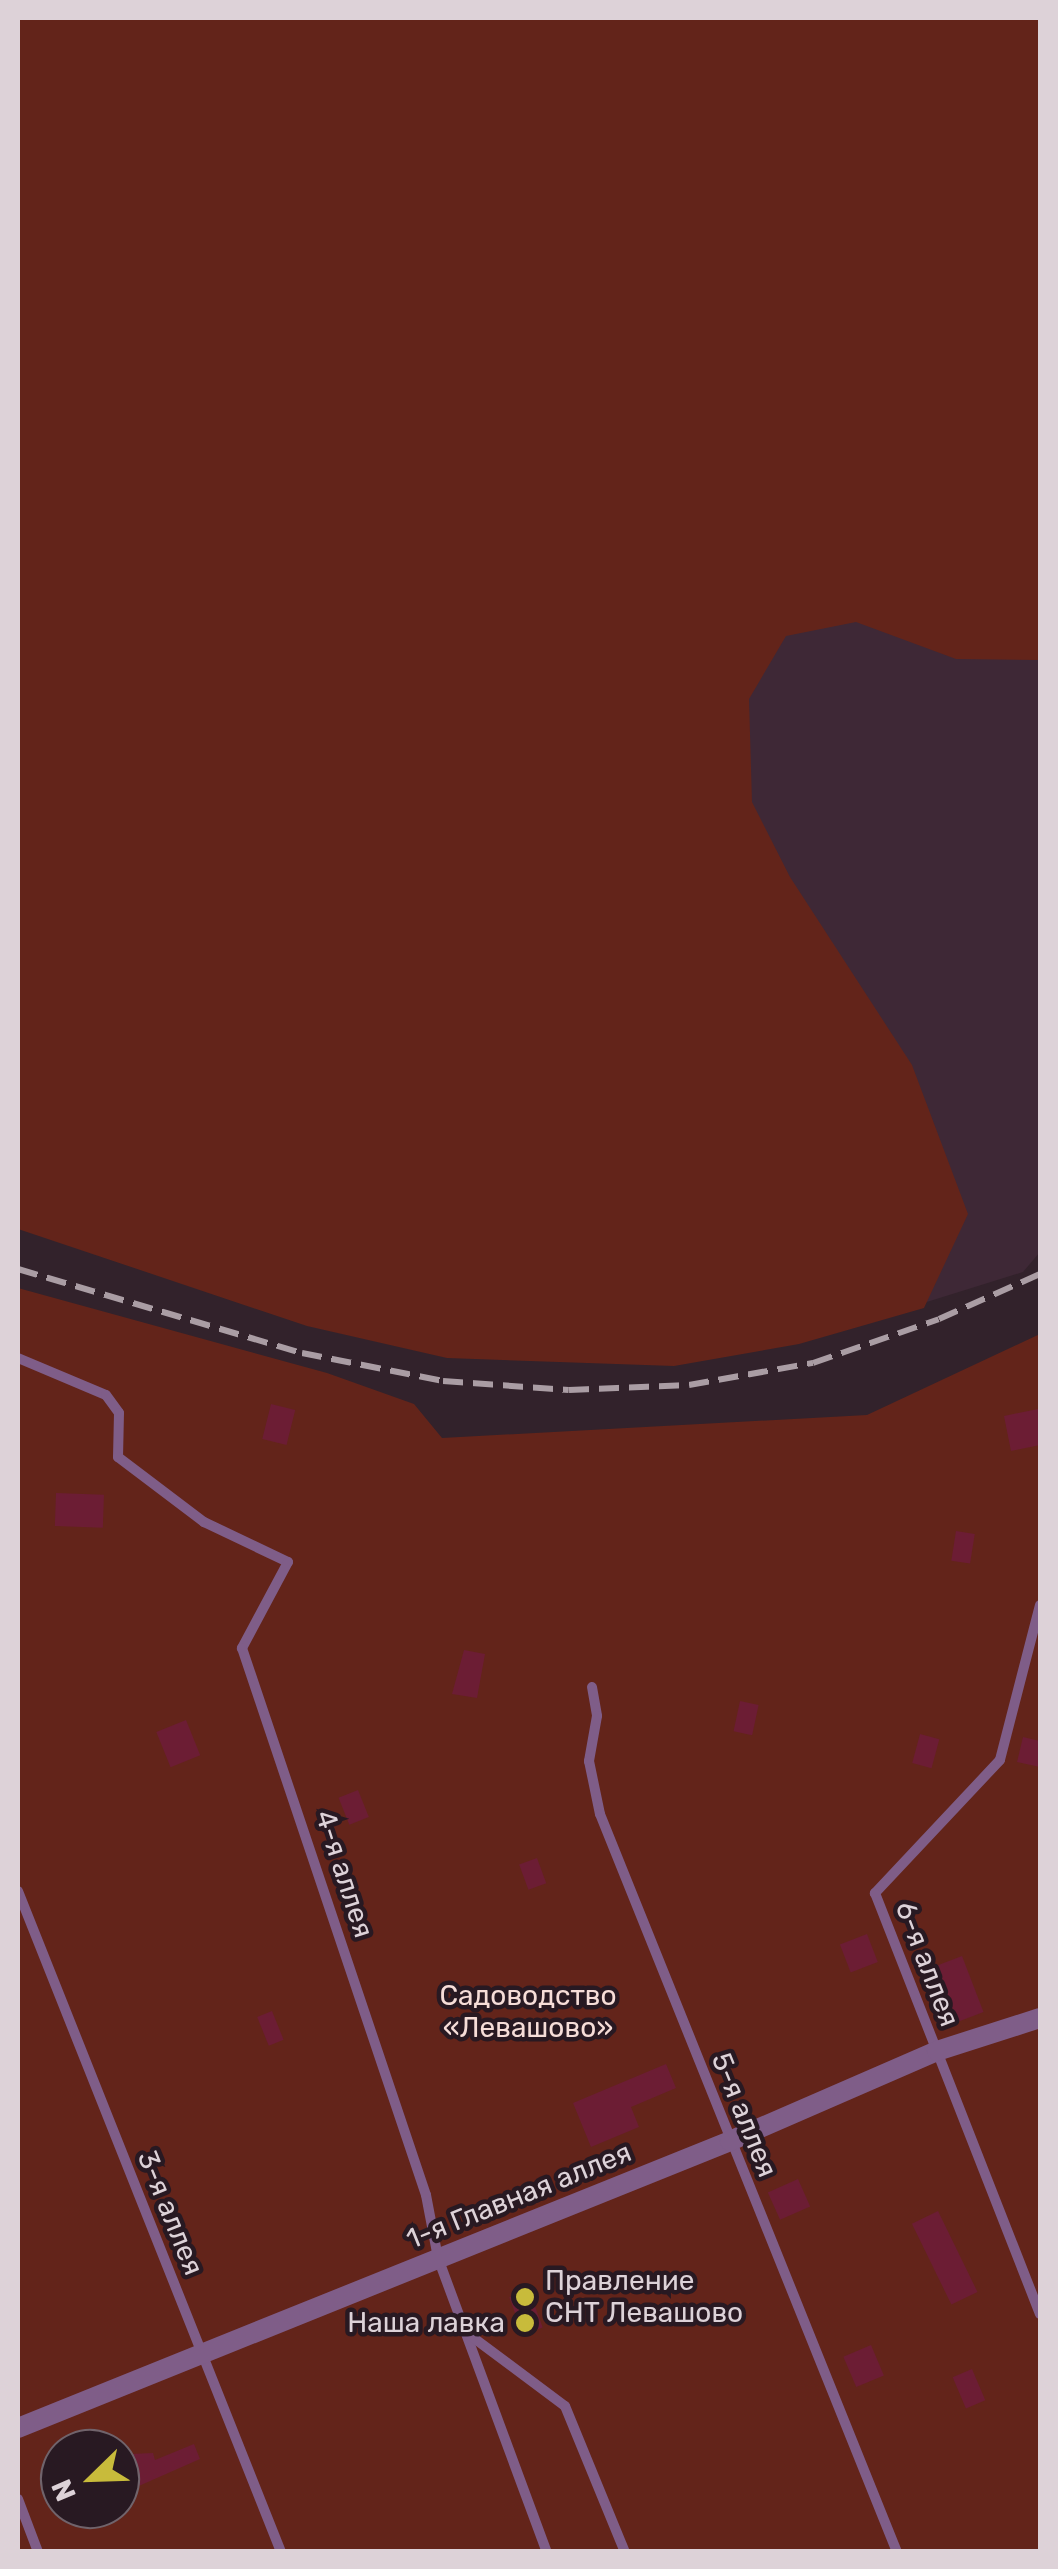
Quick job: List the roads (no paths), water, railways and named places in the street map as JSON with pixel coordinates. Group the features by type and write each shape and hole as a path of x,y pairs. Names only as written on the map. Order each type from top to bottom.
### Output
{"street":[{"name":"1-я Главная аллея","path":"18,2428 730,2141 937,2051 1040,2018"}],"lane":[{"name":"4-я аллея","path":"18,1358 106,1396 119,1413 118,1457 204,1522 288,1562 242,1648 426,2195 438,2258 547,2552"},
{"name":"6-я аллея","path":"1040,1605 1000,1760 876,1894 1040,2314"},
{"name":"5-я аллея","path":"592,1688 597,1716 589,1761 600,1814 897,2552"},
{"name":"3-я аллея","path":"18,1891 281,2552"},
{"path":"467,2333 565,2406 625,2552"},
{"path":"18,2498 38,2552"}],"railway":[{"path":"18,1269 302,1353 443,1381 569,1390 689,1385 813,1363 939,1319 1040,1274"}],"place":[{"name":"Правление СНТ Левашово","path":"525,2297"},
{"name":"Наша лавка","path":"525,2323"}],"park label":[{"name":"Садоводство «Левашово»","path":"528,2012"}]}
